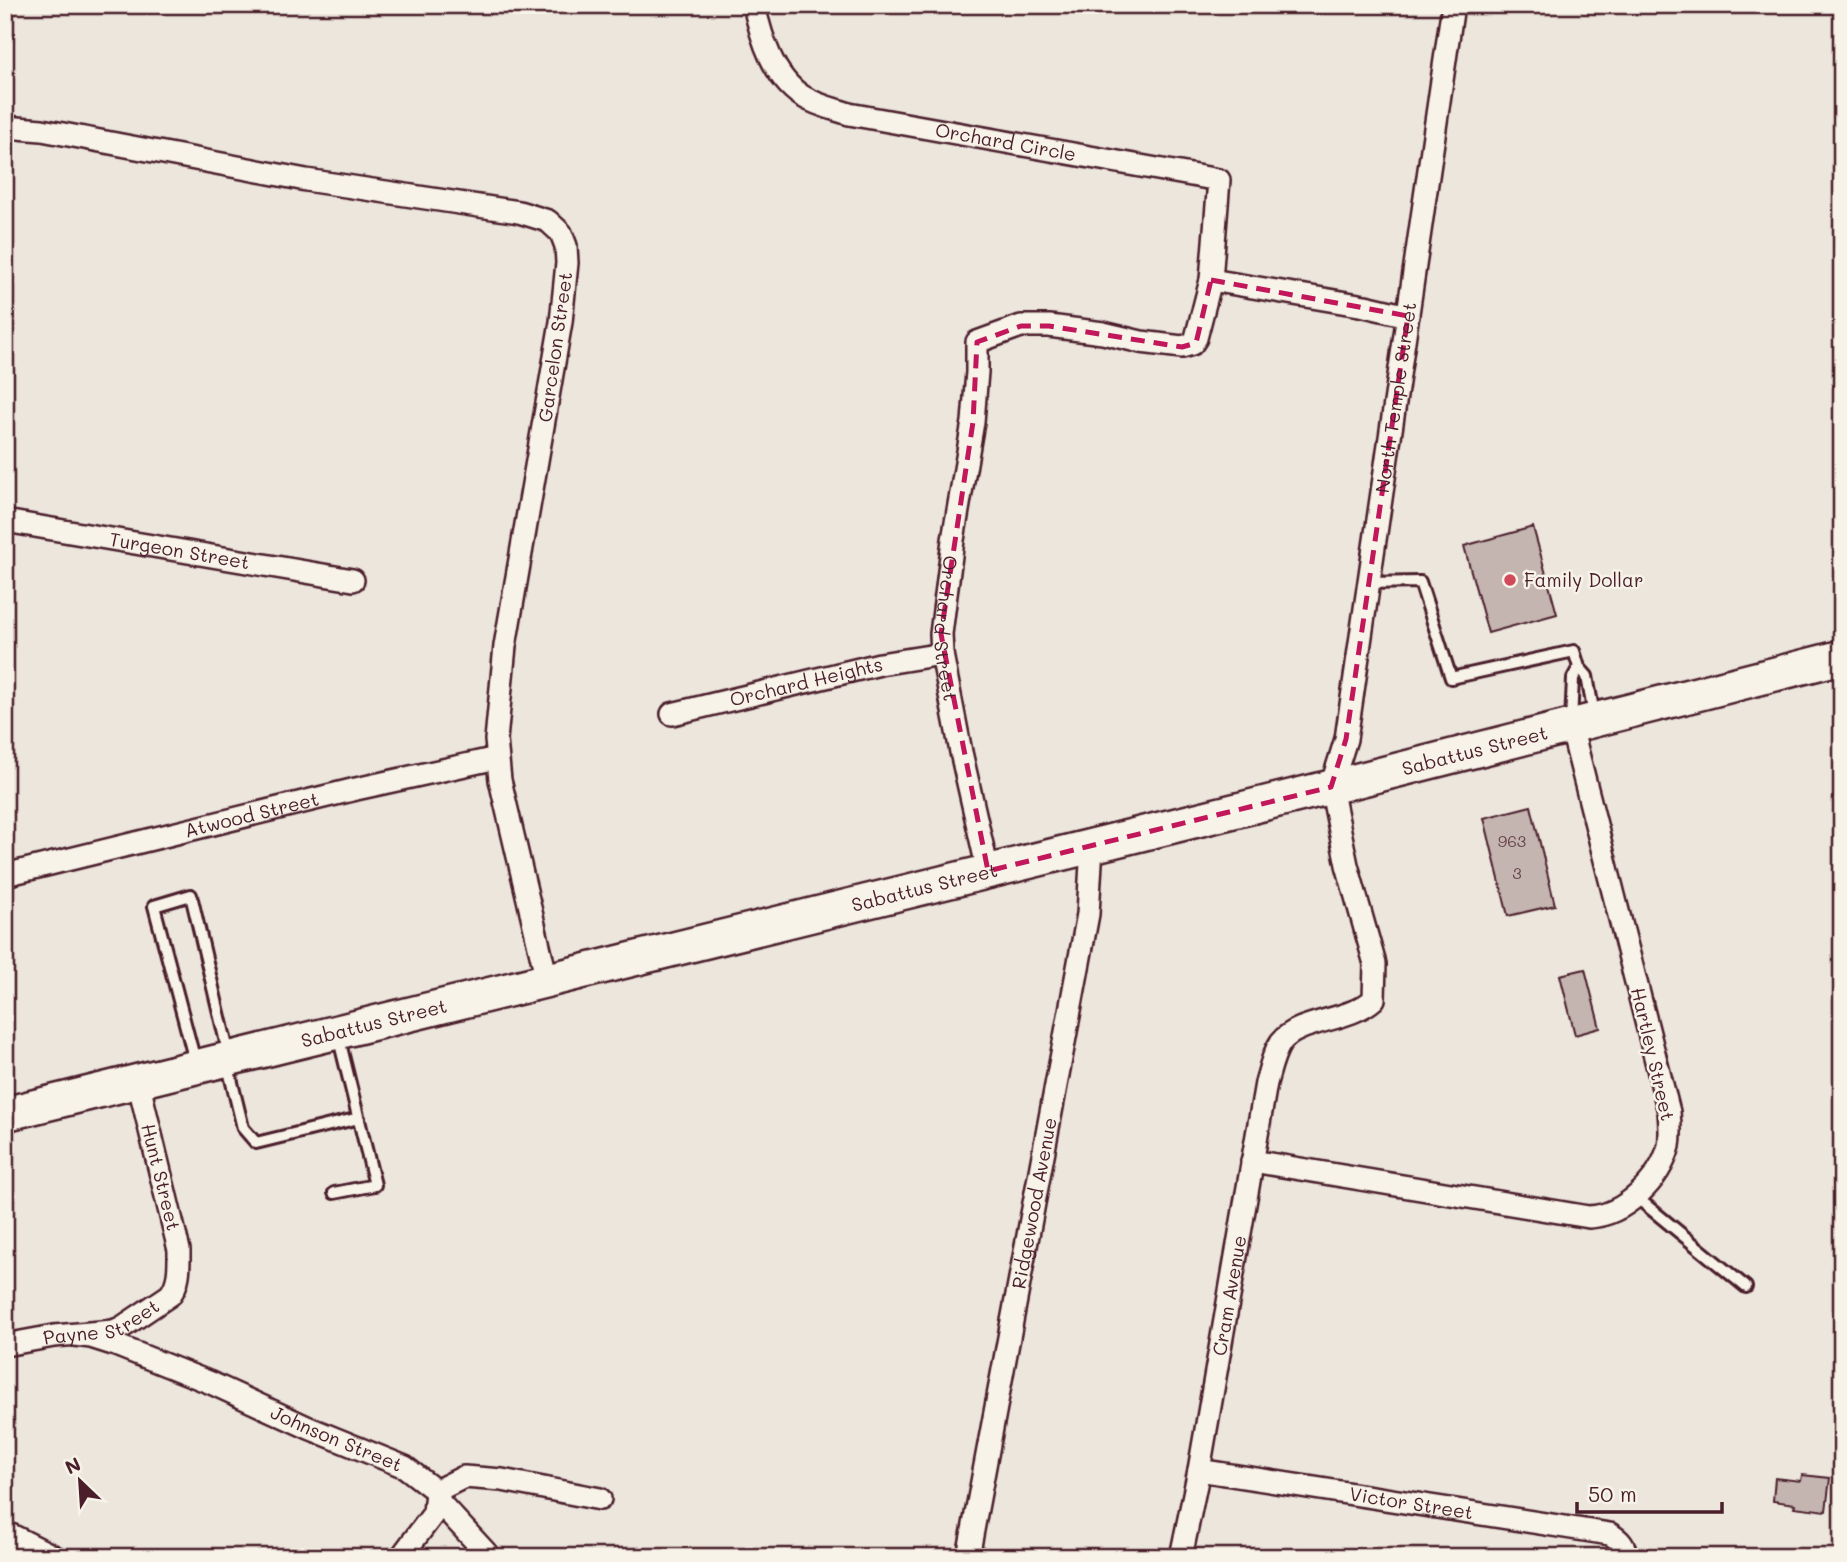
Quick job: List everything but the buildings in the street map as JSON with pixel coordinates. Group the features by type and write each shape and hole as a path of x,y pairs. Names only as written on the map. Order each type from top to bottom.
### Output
{"main road":[{"name":"Sabattus Street","path":"5,1114 1331,787 1842,657"}],"street":[{"name":"Orchard Circle","path":"754,5 760,29 780,73 802,96 815,102 849,114 1219,180 1211,279 1196,338 1192,344 1182,347 1141,342 1103,333 1049,326 1021,326 977,341"},
{"name":"North Temple Street","path":"1331,787 1346,739 1453,5"},
{"name":"Garcelon Street","path":"5,127 42,130 306,180 519,212 548,221 561,233 566,246 567,263 561,323 505,646 496,740 500,780 547,980"},
{"path":"1211,279 1408,316"},
{"name":"Orchard Street","path":"977,341 973,422 953,540 941,634 942,654 988,871"},
{"name":"Turgeon Street","path":"5,521 353,580"},
{"name":"Orchard Heights","path":"672,714 880,664 942,654"},
{"name":"Hartley Street","path":"1252,1161 1590,1217 1618,1207 1635,1196 1653,1178 1669,1146 1669,1112 1583,723"},
{"name":"Atwood Street","path":"5,875 356,789 497,758"},
{"name":"Cram Avenue","path":"1181,1557 1199,1470 1266,1083 1274,1055 1284,1039 1300,1029 1338,1018 1365,1007 1374,999 1374,964 1331,787"},
{"name":"Ridgewood Avenue","path":"968,1557 1088,914 1092,846"},
{"name":"Hunt Street","path":"138,1081 179,1250 179,1274"},
{"name":"Payne Street","path":"5,1345 121,1328 170,1295 175,1289 179,1274"},
{"name":"Johnson Street","path":"75,1335 113,1343 405,1467 436,1491 441,1504 490,1557"},
{"name":"Victor Street","path":"1199,1470 1610,1534 1623,1549"},
{"path":"401,1557 434,1513 436,1491 464,1477 502,1480 600,1499"},
{"path":"5,1532 55,1557"}],"lane":[{"path":"1368,583 1420,582 1451,678 1574,651 1579,667 1587,676 1583,723"},
{"path":"1579,667 1573,678 1583,723"},
{"path":"217,1061 191,895 154,905 243,1128 256,1143 359,1118"},
{"path":"334,1193 375,1185 337,1032"},
{"path":"1635,1196 1746,1287"}],"highlighted area":[{"path":"1211,280 1408,316 1346,739 1331,787 988,871 941,634 973,422 977,342 1021,326 1049,326 1182,347 1196,343"}],"place":[{"name":"Family Dollar","path":"1510,580"}]}
